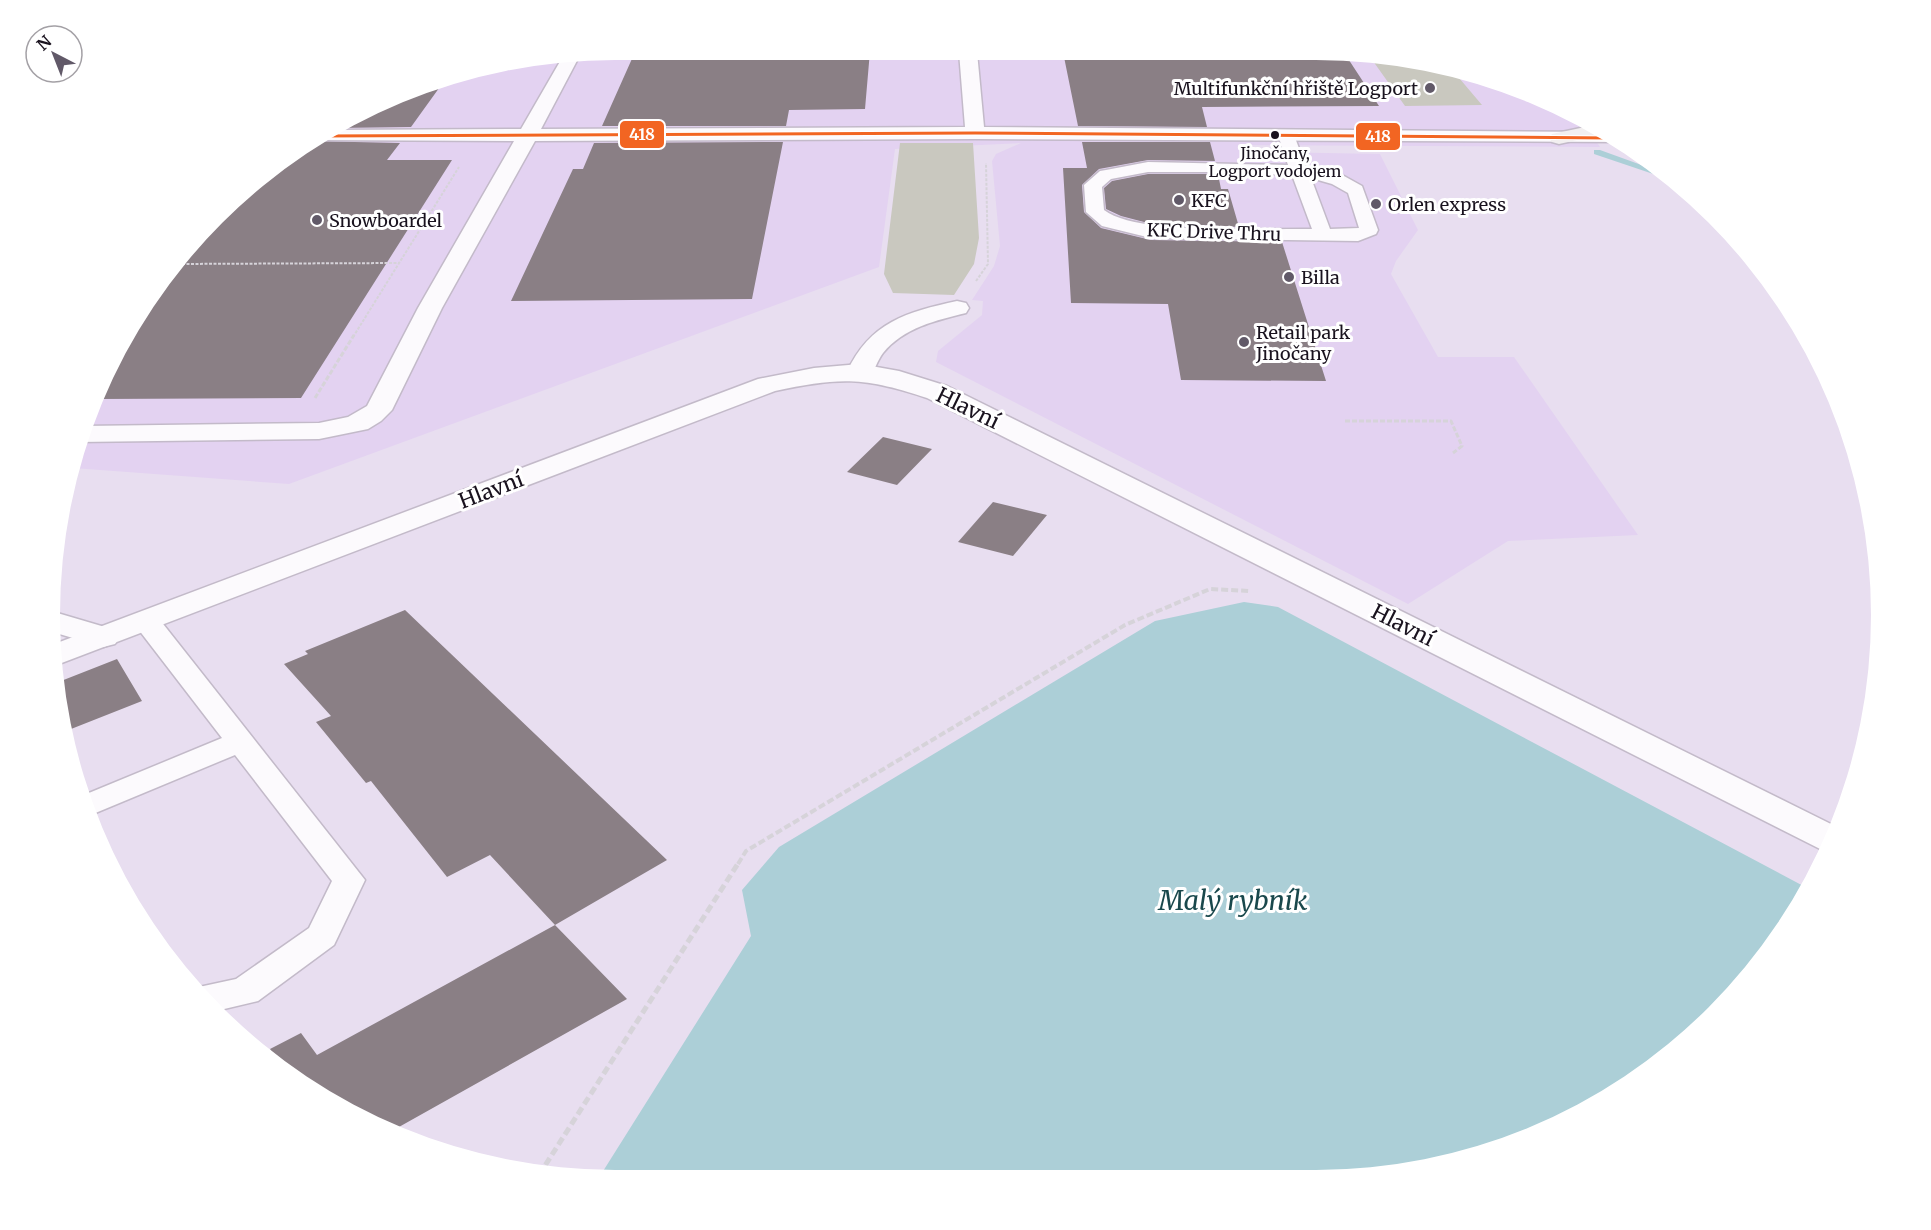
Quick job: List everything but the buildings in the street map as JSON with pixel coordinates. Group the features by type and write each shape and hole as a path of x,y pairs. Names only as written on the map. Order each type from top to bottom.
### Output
{"main road":[{"path":"1559,138 1589,132"}],"street":[{"path":"969,60 975,133"},
{"path":"90,434 319,431 341,429 372,416 378,410 430,308 569,62"},
{"path":"334,136 975,133 1600,138"},
{"path":"860,372 864,359 876,343 901,326 929,315 957,308"},
{"name":"Hlavní","path":"61,653 767,385 815,374 860,372 889,377 937,392 1824,837"},
{"path":"60,624 102,637"}],"lane":[{"path":"1286,135 1323,235 1358,235 1369,230 1356,190 1335,179 1300,170"},
{"name":"KFC Drive Thru","path":"1300,170 1148,167 1126,170 1107,175 1093,185 1095,212 1116,225 1151,232 1323,235"},
{"path":"146,621 349,879 322,936 245,990 213,997"},
{"path":"93,803 240,742"}],"path":[{"path":"957,308 988,264 989,213 986,160"},
{"path":"312,403 460,166"},
{"path":"186,264 400,262"},
{"path":"1391,414 1394,421"},
{"path":"1345,421 1451,421 1462,446 1453,453"},
{"path":"545,1165 746,851 1125,625 1210,590 1254,591"}],"shaded area":[{"path":"615,60 1352,61 1424,71 1494,89 1528,102 1590,132 1600,147 1240,145 1265,152 1380,154 1418,230 1396,261 1391,274 1438,357 1514,357 1638,535 1508,541 1408,604 936,362 938,351 982,315 983,301 972,300 994,266 1000,246 992,161 996,154 1021,143 895,149 879,267 289,484 80,468 102,403 134,337 175,277 223,223 277,175 337,134 403,102 471,79 543,65"},
{"name":"Multifunkční hřiště Logport","path":"1375,64 1460,79 1482,105 1405,106"},
{"path":"900,143 973,143 979,238 974,264 954,295 893,293 884,274"}],"water":[{"name":"Malý rybník","path":"1244,602 1278,607 1801,885 1756,953 1733,981 1682,1032 1654,1055 1594,1096 1561,1113 1494,1141 1460,1151 1388,1165 1316,1170 604,1170 751,936 742,890 779,847 1155,621"}],"waterway":[{"path":"1597,152 1647,170"}],"transit line":[{"name":"418","path":"334,136 975,133 1600,138"}],"place":[{"name":"Multifunkční hřiště Logport","path":"1430,88"},
{"name":"Jinočany, Logport vodojem","path":"1275,135"},
{"name":"KFC","path":"1179,200"},
{"name":"Orlen express","path":"1376,204"},
{"name":"Snowboardel","path":"317,220"},
{"name":"Billa","path":"1289,277"},
{"name":"Retail park Jinočany","path":"1244,342"}]}
